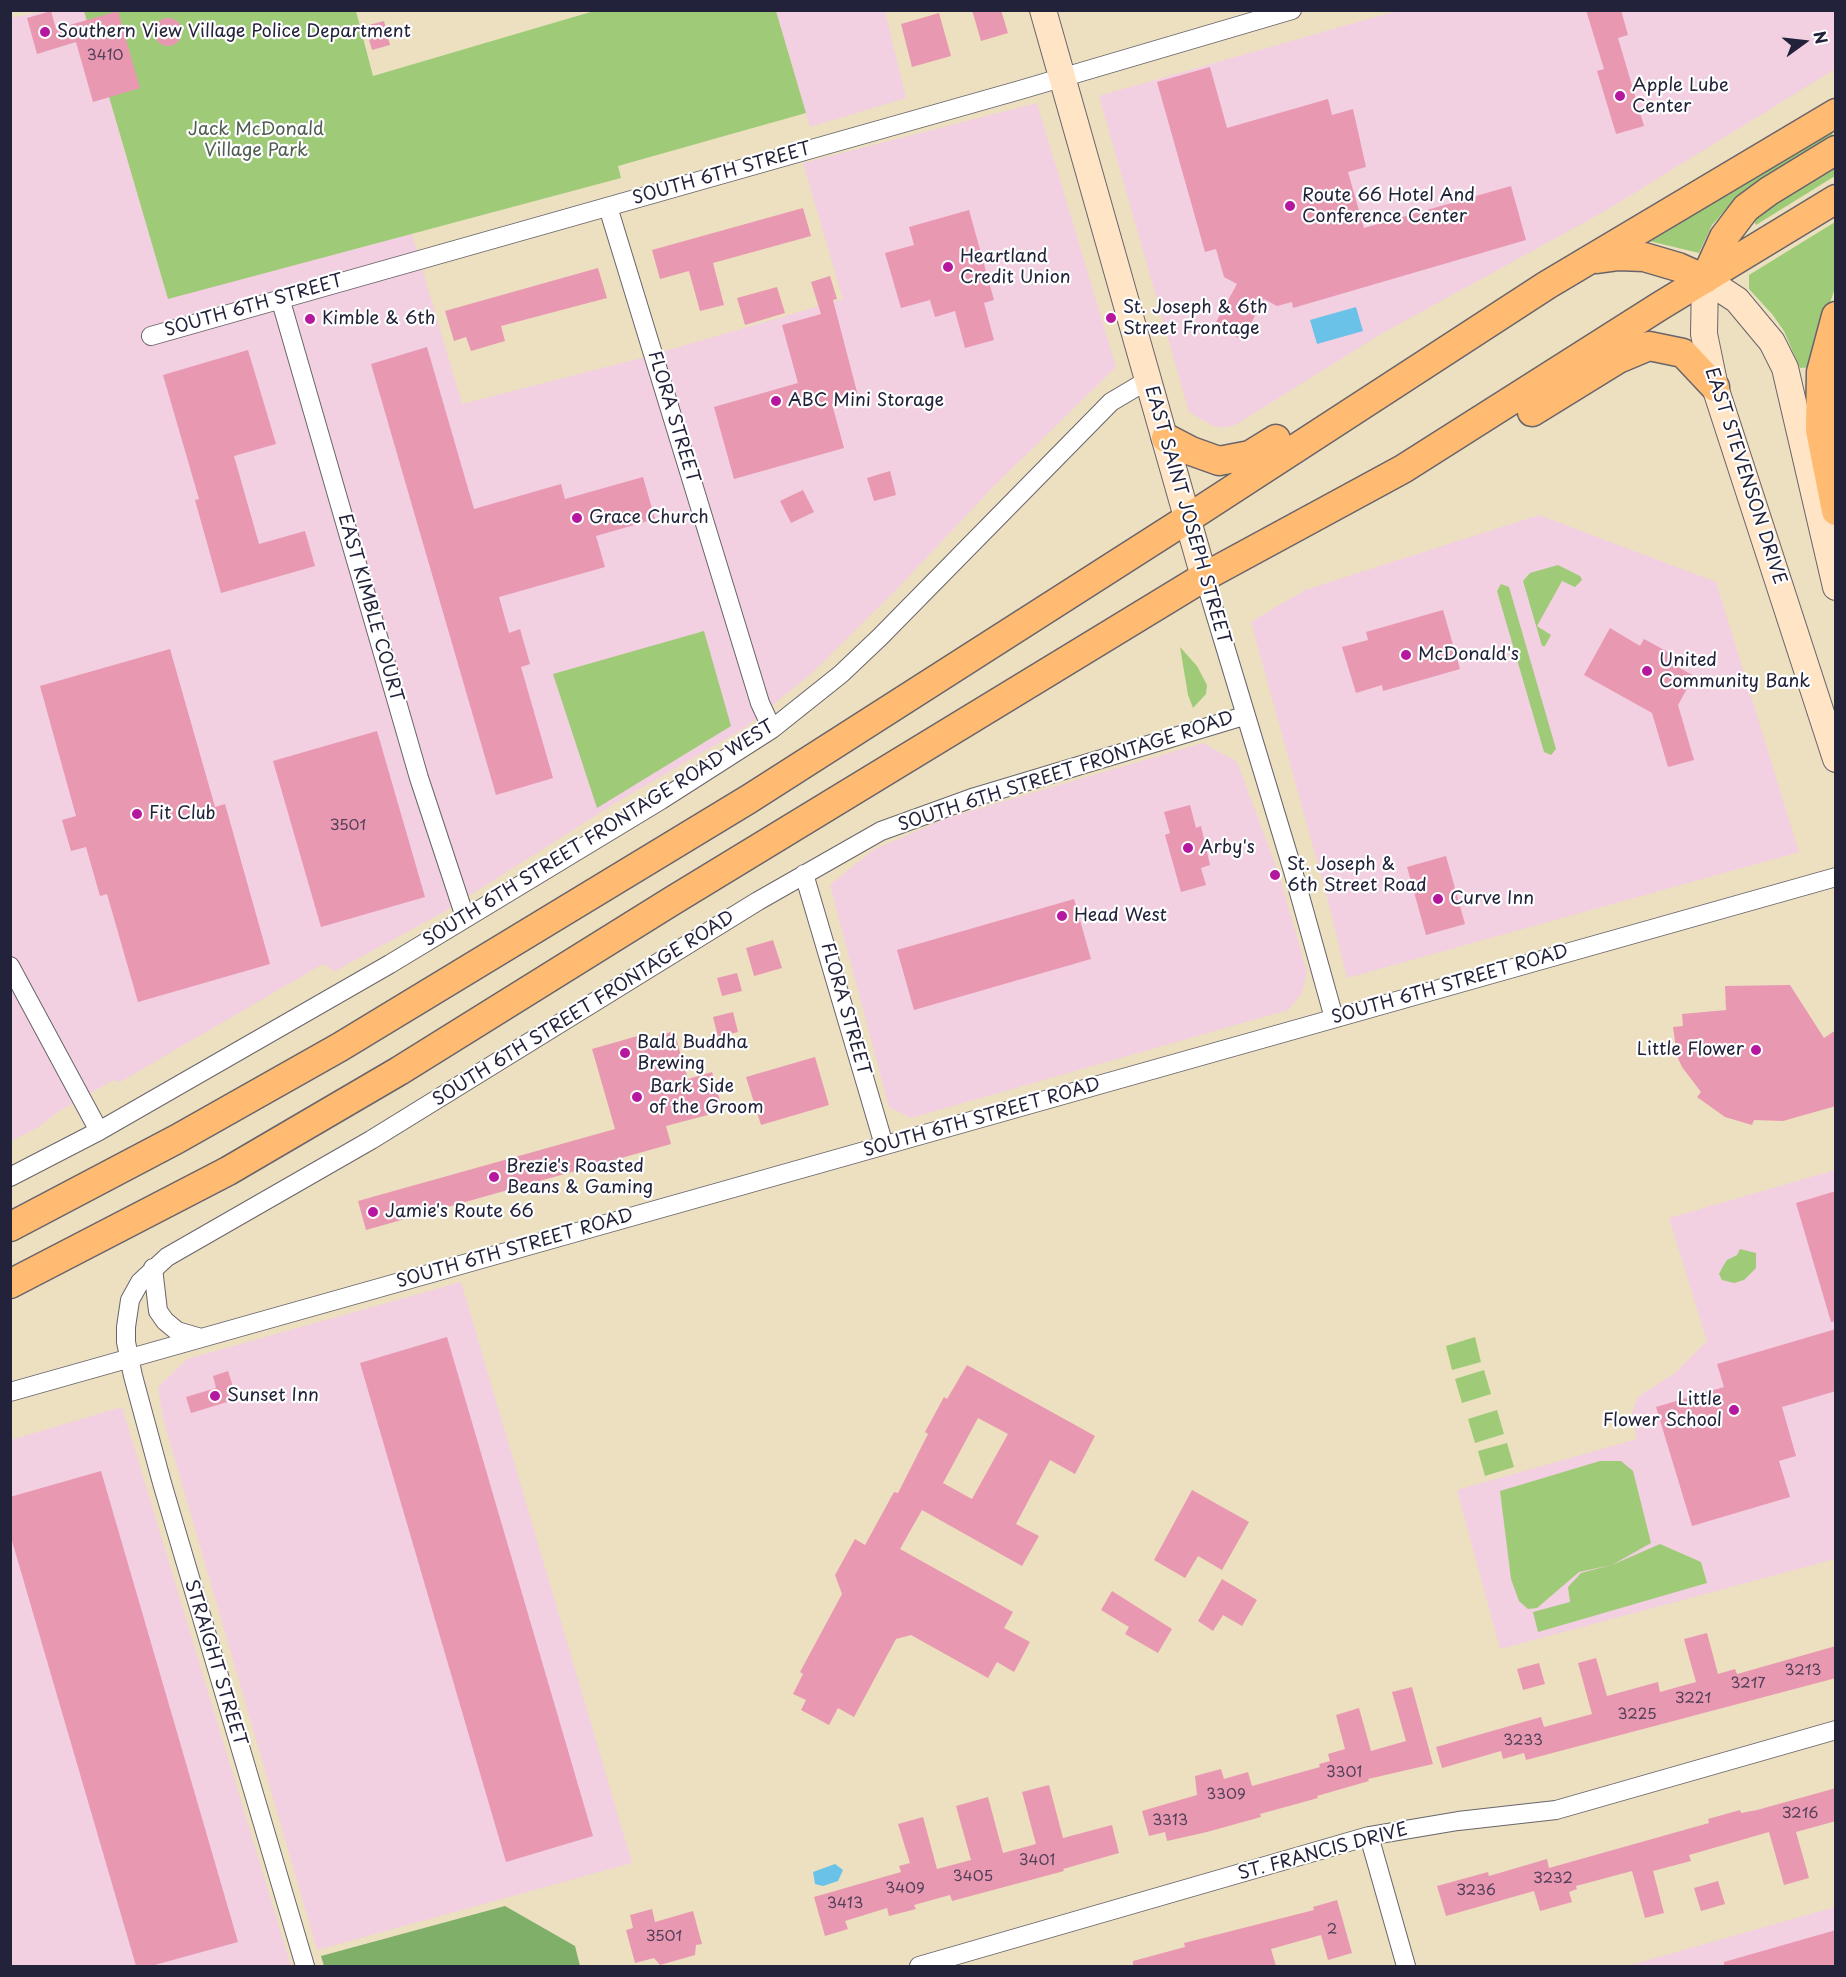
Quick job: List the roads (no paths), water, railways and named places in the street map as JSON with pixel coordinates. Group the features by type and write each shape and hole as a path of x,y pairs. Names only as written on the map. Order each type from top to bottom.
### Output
{"main road":[{"name":"EAST SAINT JOSEPH STREET","path":"1043,10 1204,577"},
{"path":"10,1227 109,1177 340,1047 749,799 1187,519 1369,399 1590,260 1836,113"},
{"path":"1705,279 1724,237 1746,208 1769,191 1836,150"},
{"path":"10,1284 228,1171 399,1071 672,901 1204,577 1331,510 1402,469 1836,199"},
{"path":"1590,260 1618,256 1644,257 1678,267 1705,279 1737,300 1772,342 1785,368 1836,587"},
{"name":"EAST STEVENSON DRIVE","path":"1705,279 1704,334 1715,387 1836,759"},
{"path":"1836,316 1821,372 1820,430 1836,512"},
{"path":"1166,438 1191,451 1219,460 1250,455 1433,339 1482,329"},
{"path":"1331,510 1426,477 1618,359 1649,346 1683,353 1715,387"}],"street":[{"name":"SOUTH 6TH STREET","path":"151,336 1062,78 1292,10"},
{"name":"FLORA STREET","path":"608,207 754,682 772,729"},
{"name":"EAST KIMBLE COURT","path":"280,298 419,778 465,917"},
{"name":"SOUTH 6TH STREET FRONTAGE ROAD WEST","path":"10,1177 99,1131 360,982 661,800 772,729 841,674 880,637 1111,402 1148,380"},
{"name":"EAST SAINT JOSEPH STREET","path":"1204,577 1244,716 1293,871 1334,1018"},
{"name":"SOUTH 6TH STREET FRONTAGE ROAD","path":"130,1359 126,1342 127,1313 140,1282 167,1257 380,1134 804,874 881,831 923,815 1244,716"},
{"name":"FLORA STREET","path":"804,874 884,1145"},
{"name":"SOUTH 6TH STREET ROAD","path":"130,1359 1836,877"},
{"path":"10,966 99,1131"},
{"path":"153,1268 158,1311 177,1332 201,1338"},
{"path":"10,1392 130,1359"},
{"name":"STRAIGHT STREET","path":"130,1359 162,1483 305,1966"},
{"name":"ST. FRANCIS DRIVE","path":"919,1966 1369,1836 1458,1821 1556,1810 1836,1730"},
{"path":"1369,1836 1406,1966"}],"water":[{"path":"1356,307 1363,331 1317,344 1310,320"},
{"path":"835,1864 843,1870 838,1881 823,1886 815,1884 813,1872"}],"place":[{"name":"Southern View Village Police Department","path":"45,32"},
{"name":"Apple Lube Center","path":"1620,96"},
{"name":"Route 66 Hotel And Conference Center","path":"1290,206"},
{"name":"Heartland Credit Union","path":"948,267"},
{"name":"St. Joseph & 6th Street Frontage","path":"1111,318"},
{"name":"Kimble & 6th","path":"310,319"},
{"name":"ABC Mini Storage","path":"776,401"},
{"name":"Grace Church","path":"577,518"},
{"name":"McDonald's","path":"1406,655"},
{"name":"United Community Bank","path":"1647,671"},
{"name":"Fit Club","path":"137,814"},
{"name":"Arby's","path":"1188,848"},
{"name":"St. Joseph & 6th Street Road","path":"1275,875"},
{"name":"Curve Inn","path":"1438,899"},
{"name":"Head West","path":"1062,916"},
{"name":"Little Flower","path":"1756,1050"},
{"name":"Bald Buddha Brewing","path":"625,1053"},
{"name":"Bark Side of the Groom","path":"637,1097"},
{"name":"Brezie's Roasted Beans & Gaming","path":"494,1177"},
{"name":"Jamie's Route 66","path":"373,1212"},
{"name":"Sunset Inn","path":"215,1396"},
{"name":"Little Flower School","path":"1734,1410"}],"park label":[{"name":"Jack McDonald Village Park","path":"256,140"}]}
